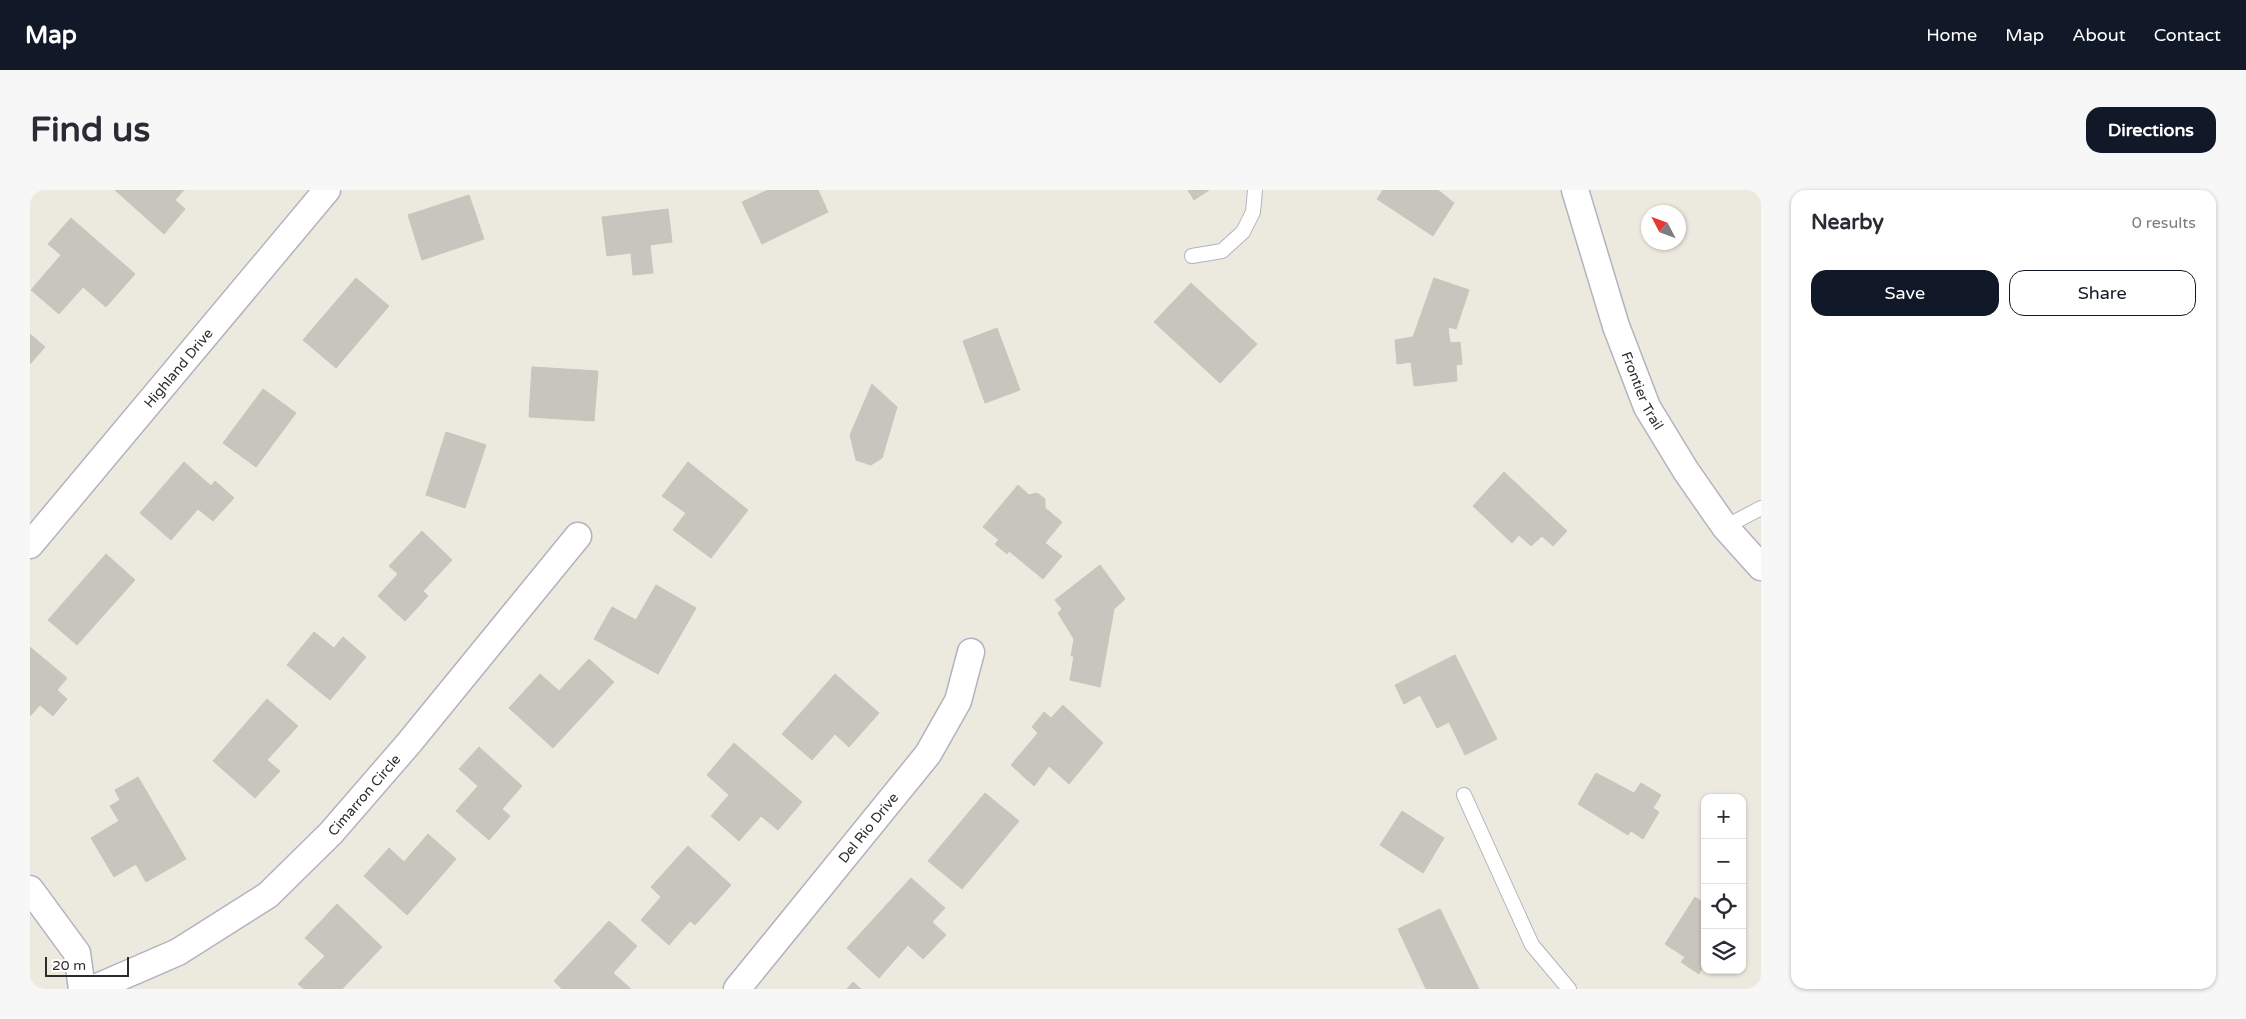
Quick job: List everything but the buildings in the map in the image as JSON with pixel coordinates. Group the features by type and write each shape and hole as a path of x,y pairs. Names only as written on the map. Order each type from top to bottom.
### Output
{"street":[{"name":"Highland Drive","path":"30,545 327,190"},
{"name":"Frontier Trail","path":"1575,190 1616,326 1647,407 1686,471 1725,527 1761,567"},
{"name":"Cimarron Circle","path":"93,989 178,952 268,895 338,825 409,743 578,536"},
{"name":"Del Rio Drive","path":"737,989 928,754 958,701 971,652"},
{"path":"30,889 78,953 82,989"}],"lane":[{"path":"1192,256 1222,251 1243,232 1253,212 1255,190"},
{"path":"1725,527 1761,508"},
{"path":"1464,795 1532,945 1569,989"}]}
